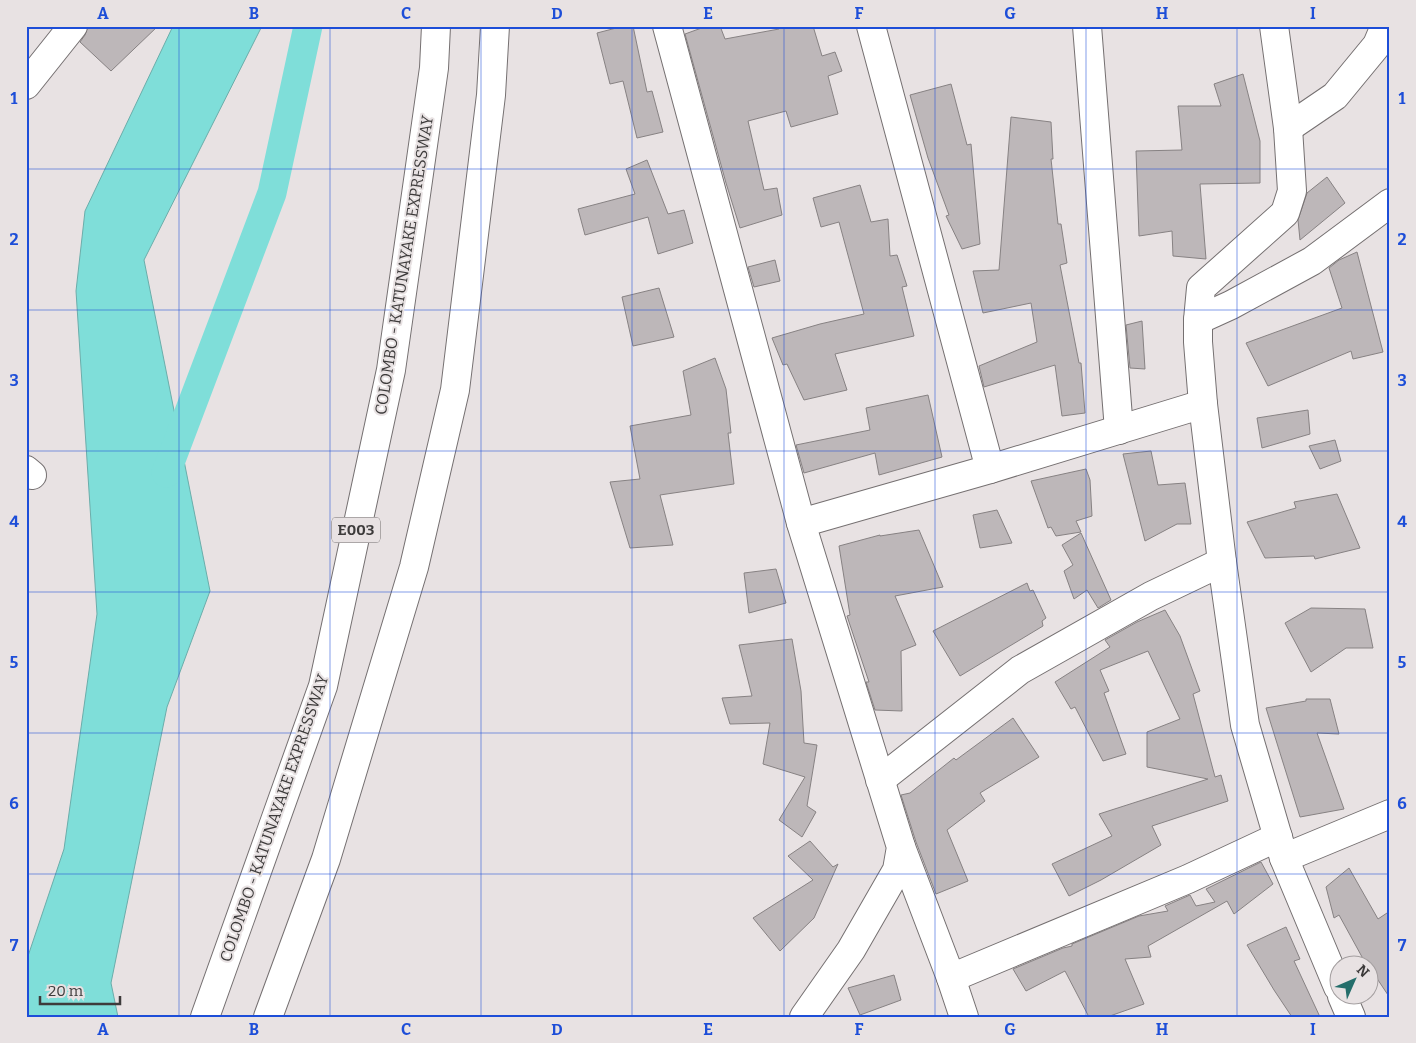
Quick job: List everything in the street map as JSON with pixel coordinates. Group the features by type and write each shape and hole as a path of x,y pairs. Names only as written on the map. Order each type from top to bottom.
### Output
{"main road":[{"path":"26,85 73,26"},
{"name":"COLOMBO - KATUNAYAKE EXPRESSWAY","path":"204,1017 323,686 391,370 434,68 436,26"},
{"path":"268,1017 326,860 414,566 455,390 491,95 494,26"},
{"path":"667,26 801,523 901,847 964,1017"},
{"path":"871,26 990,469"},
{"path":"1087,26 1119,430"},
{"path":"1274,26 1288,128 1292,192 1285,213 1201,288 1198,342 1203,404 1222,562 1245,725 1281,848 1328,963"},
{"path":"1288,128 1335,96 1377,45 1385,26"},
{"path":"1198,320 1231,305 1312,261 1390,202"},
{"path":"801,523 990,469 1203,404"},
{"path":"880,780 1020,670 1151,596 1222,562"},
{"path":"951,978 1188,879 1390,814"},
{"path":"804,1017 851,950 897,870 901,847"}],"water":[{"path":"173,26 262,26 144,260 210,591 167,707 111,983 118,1017 26,1017 26,962 64,849 97,614 76,291 85,211"}],"building":[{"path":"88,26 158,26 111,71 80,42"},
{"path":"624,26 633,26 647,92 652,91 663,132 637,138 623,81 610,84 597,33"},
{"path":"707,26 720,26 725,39 779,29 779,26 813,26 822,56 835,52 842,71 828,76 838,114 791,127 786,111 748,121 764,190 777,188 782,215 740,228 685,34"},
{"path":"1243,74 1260,141 1260,183 1200,184 1206,259 1173,256 1172,231 1139,236 1136,151 1182,150 1178,106 1221,106 1214,84"},
{"path":"951,84 967,145 971,144 980,244 962,249 946,216 949,215 928,158 910,95"},
{"path":"1011,117 1051,122 1053,159 1051,159 1058,224 1061,224 1067,263 1060,265 1079,363 1081,363 1085,413 1062,416 1055,365 984,387 979,366 1037,342 1031,303 983,313 973,271 999,270"},
{"path":"647,160 668,214 684,210 693,243 658,254 648,217 585,235 578,209 635,194 626,169"},
{"path":"1327,177 1345,203 1300,240 1298,220 1307,193"},
{"path":"860,185 871,222 888,219 890,256 897,255 907,286 902,287 914,336 835,354 847,390 804,400 787,364 783,365 772,338 864,314 839,222 821,227 813,198"},
{"path":"1357,252 1383,352 1353,359 1351,351 1268,386 1246,343 1342,308 1329,268 1339,260"},
{"path":"775,260 780,281 754,287 748,267"},
{"path":"659,288 674,337 633,346 622,297"},
{"path":"1142,321 1145,369 1130,368 1126,325"},
{"path":"715,358 726,389 731,433 728,433 734,484 660,495 673,545 630,548 610,482 640,479 630,426 691,415 683,371"},
{"path":"928,395 942,457 879,475 875,453 804,473 796,445 870,430 866,408"},
{"path":"1308,410 1310,434 1262,448 1257,418"},
{"path":"1335,440 1341,461 1320,469 1309,446"},
{"path":"1151,451 1158,485 1185,483 1191,524 1177,524 1145,541 1123,454"},
{"path":"1086,469 1090,480 1092,516 1076,521 1081,532 1056,536 1051,527 1048,528 1031,481"},
{"path":"1337,494 1360,548 1315,559 1314,556 1265,558 1247,522 1296,508 1294,502"},
{"path":"997,510 1012,543 980,548 973,515"},
{"path":"919,530 943,587 895,596 916,645 901,651 902,711 875,710 866,682 869,682 847,616 850,615 839,546 880,535"},
{"path":"1081,533 1111,600 1098,608 1087,590 1074,599 1064,571 1073,565 1062,545"},
{"path":"776,569 786,603 749,613 744,573"},
{"path":"1027,583 1030,591 1033,590 1046,618 1042,621 1043,626 960,676 933,631"},
{"path":"1311,608 1365,609 1373,648 1346,648 1311,672 1285,623"},
{"path":"1165,610 1180,636 1200,691 1193,694 1215,777 1221,775 1228,801 1152,826 1161,845 1101,880 1069,896 1052,864 1112,836 1099,814 1208,779 1147,767 1147,732 1180,719 1148,651 1100,670 1109,691 1104,693 1126,754 1103,761 1075,707 1071,709 1055,682 1110,647 1105,640 1137,622"},
{"path":"792,639 801,691 804,743 817,745 807,806 816,812 802,837 779,820 805,777 763,764 770,723 730,724 722,698 752,696 739,645"},
{"path":"1306,699 1330,699 1339,734 1317,733 1344,809 1300,817 1266,708 1306,701"},
{"path":"1013,718 1039,757 980,793 985,801 947,830 968,881 936,894 916,842 901,795 910,793 954,758 956,760"},
{"path":"810,841 833,867 838,864 814,918 780,951 753,918 813,880 788,856"},
{"path":"1261,862 1273,884 1234,914 1227,901 1148,946 1151,957 1125,959 1144,1004 1107,1017 1089,1017 1065,971 1026,991 1013,969 1072,946 1072,944 1139,916 1168,911 1165,906 1190,895 1196,906 1215,902 1206,889"},
{"path":"1349,868 1378,919 1390,911 1390,998 1378,980 1378,956 1362,956 1339,915 1334,918 1326,887"},
{"path":"1286,927 1300,959 1294,961 1320,1017 1292,1017 1247,945"},
{"path":"894,975 901,1000 860,1015 848,988"}],"waterway":[{"path":"166,473 272,193 308,26"}]}
